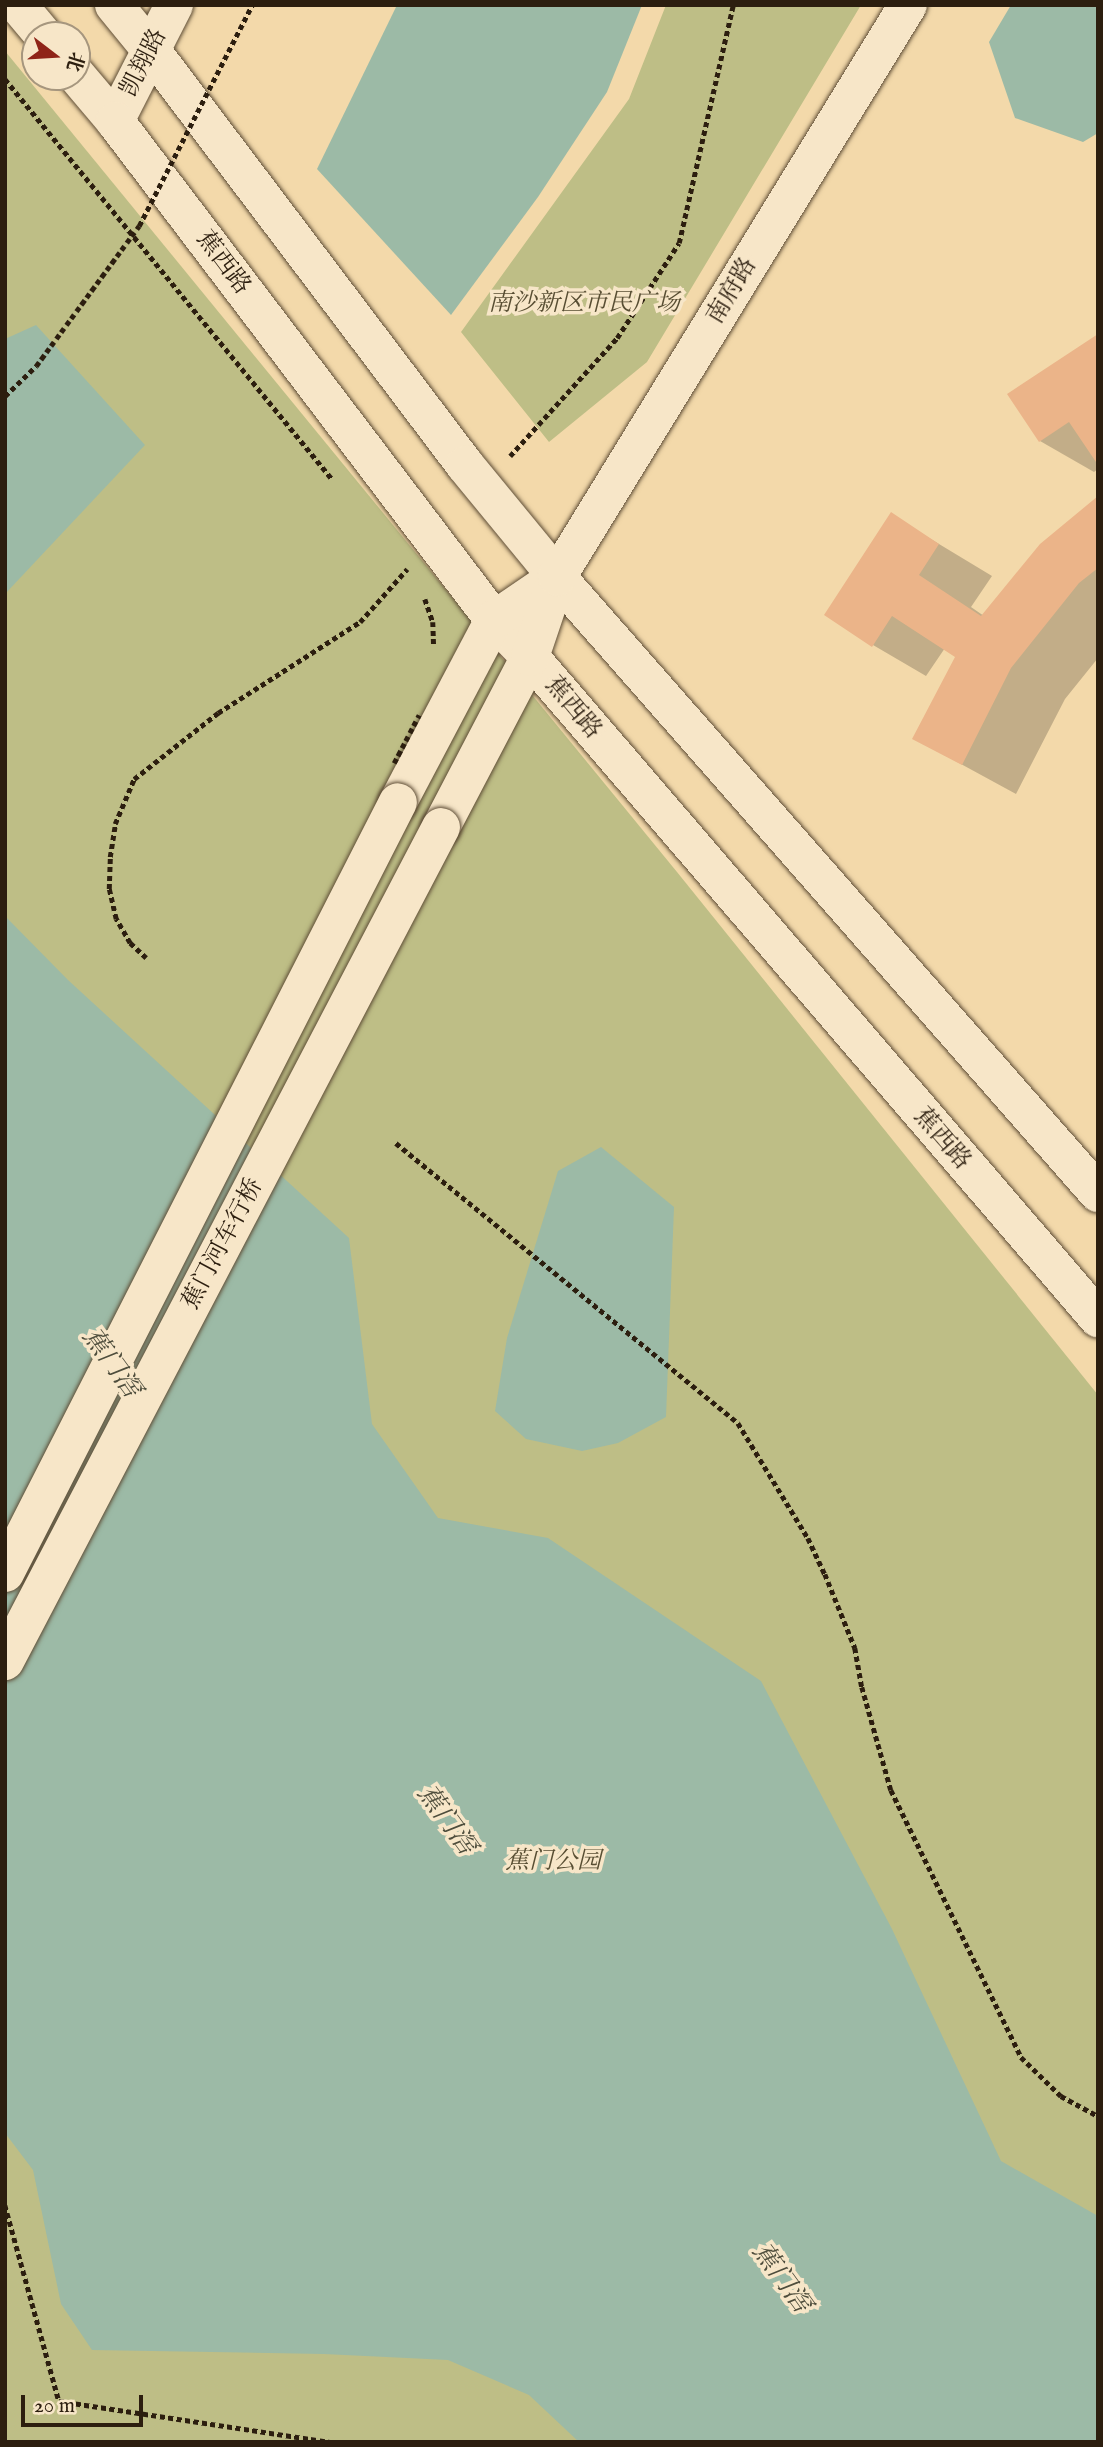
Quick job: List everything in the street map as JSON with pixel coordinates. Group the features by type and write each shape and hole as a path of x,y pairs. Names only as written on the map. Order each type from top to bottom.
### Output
{"street":[{"path":"18,5 31,21"},
{"path":"114,5 474,475 557,577 1098,1193"},
{"name":"凯翔路","path":"115,121 174,5"},
{"name":"南府路","path":"441,827 530,657 557,577 908,5"},
{"name":"蕉西路","path":"90,91 494,620 530,657 1098,1318"},
{"name":"南府路","path":"398,802 494,620 557,577"},
{"name":"蕉门河车行桥","path":"5,1573 398,802"},
{"name":"蕉门河车行桥","path":"5,1661 441,827"}],"path":[{"path":"5,397 36,366 139,226 252,5"},
{"path":"474,475 617,338 679,243 733,5"},
{"path":"5,79 337,485"},
{"path":"146,958 130,943 116,919 109,889 115,824 134,779 218,713 360,622 433,540"},
{"path":"398,559 414,580"},
{"path":"422,589 433,622 435,656"},
{"path":"419,715 423,703"},
{"path":"396,1143 738,1423 808,1538 855,1648 862,1687 891,1790 1021,2057 1061,2096 1098,2116"},
{"path":"5,2205 59,2401 330,2442"}],"green space":[{"name":"南沙新区市民广场","path":"666,5 861,5 647,362 549,442 461,332 629,99"},
{"name":"蕉门公园","path":"5,51 21,71 21,91 38,91 677,872 1098,1395 1098,2442 5,2442"}],"water":[{"path":"397,5 642,5 607,92 538,197 451,315 317,169"},
{"path":"1011,5 1098,5 1098,133 1083,142 1015,118 989,42"},
{"path":"36,325 145,445 5,594 5,339"},
{"name":"蕉门滘","path":"5,916 68,980 349,1238 372,1424 438,1518 548,1538 761,1681 892,1929 1001,2161 1098,2216 1098,2442 579,2442 529,2395 448,2360 324,2354 92,2350 61,2304 33,2170 5,2133"},
{"path":"601,1147 674,1207 666,1417 618,1443 582,1451 526,1439 495,1411 507,1338 558,1171"}],"building":[{"path":"1098,334 1098,465 1069,422 1039,442 1007,394"},
{"path":"1098,496 1098,568 1079,583 1011,668 962,765 912,739 955,657 892,616 872,647 824,615 891,512 939,544 919,575 981,616 1040,544"}]}
